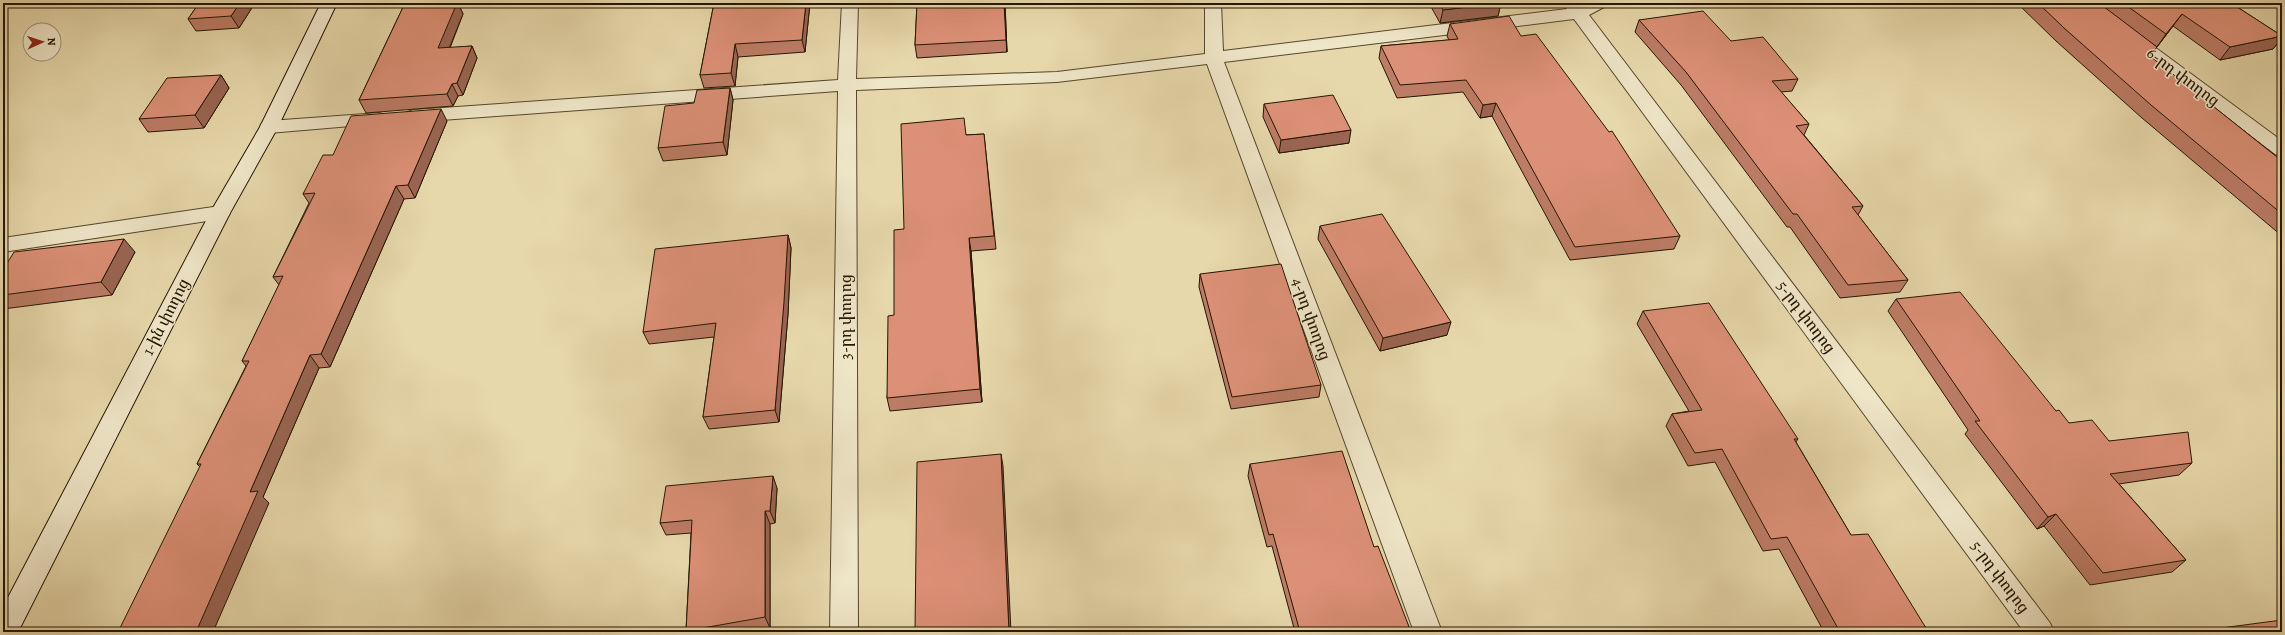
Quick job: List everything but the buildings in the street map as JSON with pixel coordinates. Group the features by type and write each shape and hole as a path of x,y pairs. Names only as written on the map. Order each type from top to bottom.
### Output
{"street":[{"name":"1-ին փողոց","path":"4,632 220,213 269,127 329,3"},
{"name":"3-րդ փողոց","path":"844,632 847,85 850,3"},
{"name":"4-րդ փողոց","path":"1213,3 1214,58 1428,632"},
{"path":"269,127 847,85 1057,77 1214,58 1575,8 1598,3"},
{"name":"6-րդ փողոց","path":"2084,3 2282,150"},
{"name":"5-րդ փողոց","path":"1575,8 2040,632"},
{"path":"3,245 220,213"}]}
